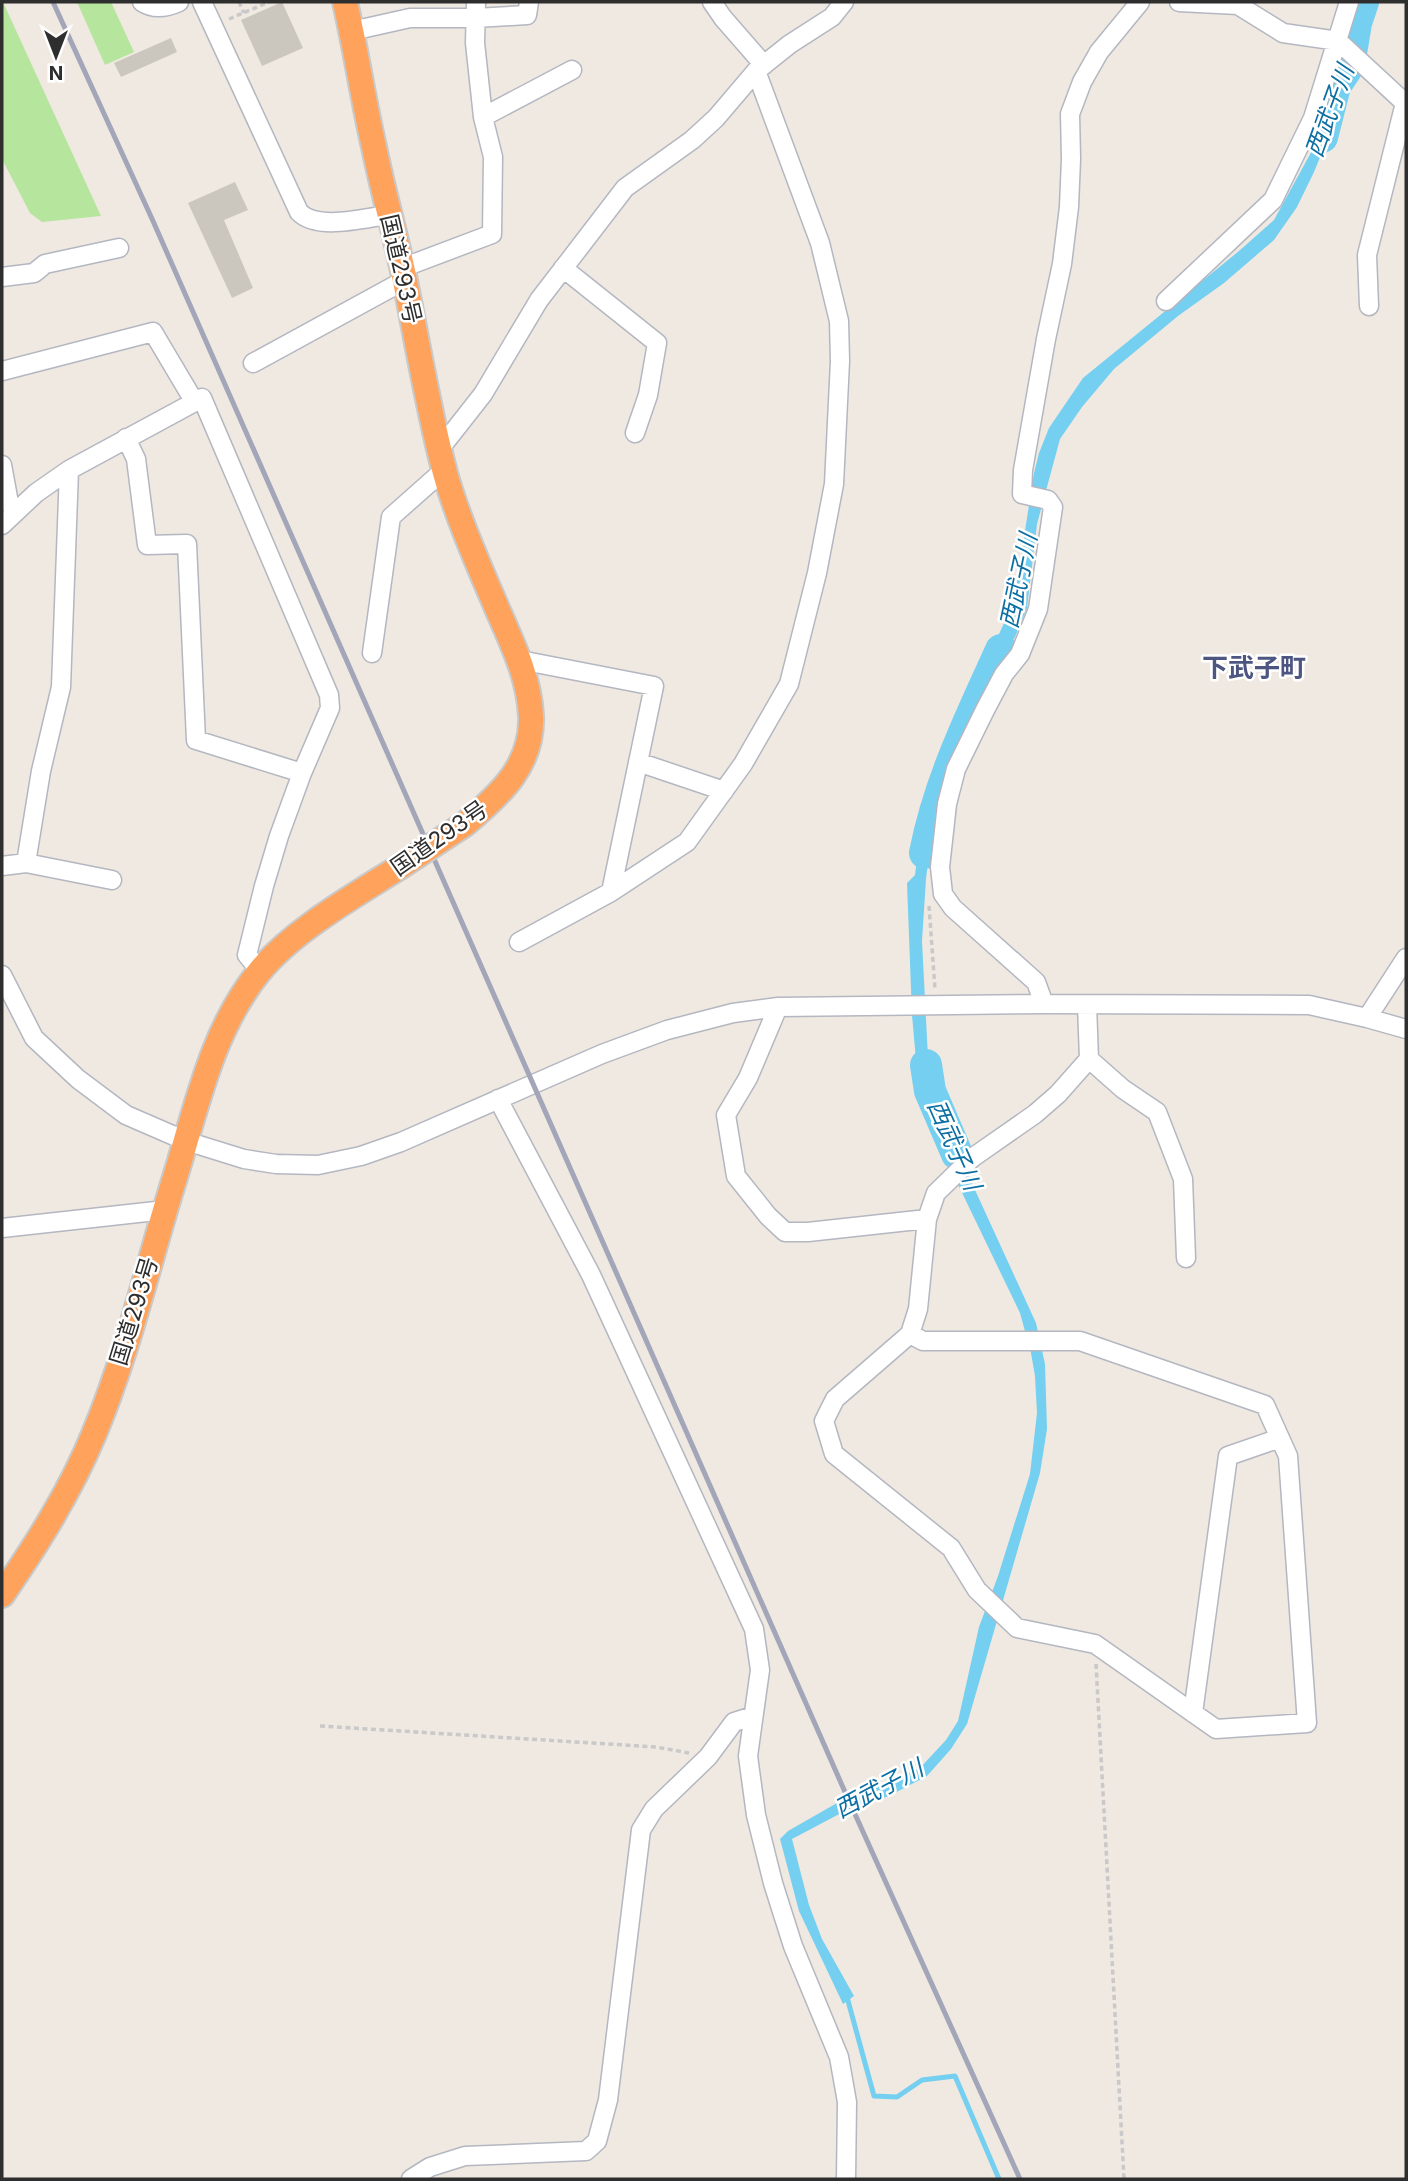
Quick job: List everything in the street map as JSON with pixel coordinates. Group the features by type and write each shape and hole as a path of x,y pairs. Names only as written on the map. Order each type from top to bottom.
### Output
{"highway":[{"name":"国道293号","path":"2,1595 51,1520 93,1437 114,1379 216,1048 230,1017 260,971 313,925 465,824 497,797 518,770 528,745 531,718 528,685 463,525 442,460 345,2"}],"street":[{"path":"142,2 151,7 159,7 178,2"},
{"path":"202,2 299,212 310,221 318,223 388,215"},
{"path":"352,31 410,18 476,10 527,15 529,2"},
{"path":"519,942 611,892 687,842 743,764 789,684 817,573 834,484 840,361 839,321 820,243 760,68 712,2"},
{"path":"372,653 391,517 442,460 539,300 562,268 586,242 625,188 692,140 716,118 760,68 790,44 832,17 844,2"},
{"path":"1044,1004 1036,982 967,922 943,894 940,867 942,836 956,769 1004,674 1020,653 1038,608 1053,507 1048,500 1023,494 1023,470 1062,264 1069,207 1070,114 1082,82 1099,52 1140,2"},
{"path":"1179,2 1238,5 1283,33 1338,41 1406,104 1367,255 1369,306"},
{"path":"1166,301 1273,200 1313,118 1349,2"},
{"path":"253,363 404,274 492,234 493,157 483,117 475,43 476,10"},
{"path":"483,117 572,70"},
{"path":"2,277 34,274 45,264 119,248"},
{"path":"562,268 657,342 648,395 635,433"},
{"path":"2,371 153,332 194,401"},
{"path":"10,504 36,493 69,470 202,397 329,695 330,708 302,773 264,886 247,956 260,971"},
{"path":"125,438 136,459 147,545 187,544 196,740 302,773"},
{"path":"2,465 10,504 2,525"},
{"path":"26,863 41,771 61,687 69,470"},
{"path":"520,660 654,686 611,892"},
{"path":"638,762 723,790"},
{"path":"2,866 26,863 112,880"},
{"path":"1367,1018 1406,958"},
{"path":"2,975 34,1038 78,1079 125,1115 187,1141 244,1159 276,1164 318,1165 361,1156 401,1142 602,1054 667,1030 733,1013 778,1007 1309,1005 1406,1029"},
{"path":"910,1334 923,1341 1080,1341 1265,1405 1288,1456 1307,1723 1216,1729 1095,1644 1017,1628 977,1590 951,1548 834,1454 824,1421 835,1399 910,1334 918,1309 928,1219 936,1193 972,1158 1035,1114 1058,1094 1089,1059 1087,1005"},
{"path":"778,1007 748,1078 726,1115 736,1176 768,1216 785,1232 928,1219"},
{"path":"1089,1059 1123,1089 1157,1112 1182,1179 1186,1258"},
{"path":"498,1099 592,1275 754,1629 760,1670 748,1756 756,1815 773,1883 793,1946 839,2057 847,2102 846,2179"},
{"path":"2,1228 165,1210"},
{"path":"1193,1713 1228,1456 1279,1438"},
{"path":"411,2179 430,2167 465,2156 586,2151 597,2141 608,2100 641,1830 654,1809 708,1757 734,1722 753,1716"}],"path":[{"path":"239,2 244,13"},
{"path":"213,26 269,2"},
{"path":"1095,1644 1124,2179"},
{"path":"320,1726 656,1747 708,1757"}],"green space":[{"path":"2,2 101,216 42,222 30,213 2,159"},
{"path":"77,2 111,2 134,52 105,65"}],"water":[{"path":"1360,2 1374,2 1350,84 1297,207 1274,240 1114,369 1082,407 1060,439 1037,524 1027,608 1015,637 955,741 935,803 922,941 928,1058 937,1107 1036,1323 1045,1364 1047,1429 1040,1473 967,1724 951,1749 927,1776 889,1796 845,1811 792,1839 809,1905 822,1939 854,1996 843,2004 799,1911 780,1839 788,1831 844,1799 920,1768 946,1740 958,1721 979,1627 1030,1474 1037,1413 1035,1376 1020,1313 940,1147 917,1071 907,883 915,875 922,819 939,754 956,714 976,685 1014,601 1034,473 1049,428 1083,378 1274,220 1314,147 1344,65"}],"building":[{"path":"282,2 303,48 262,66 241,20"},
{"path":"171,38 177,52 121,77 114,63"},
{"path":"235,182 248,210 224,220 253,288 232,298 188,203"}],"waterway":[{"name":"西武子川","path":"1322,137 1335,86 1349,65 1356,23 1363,2"},
{"name":"西武子川","path":"925,853 947,775 1001,650"},
{"name":"西武子川","path":"926,1065 930,1091 957,1154"},
{"name":"西武子川","path":"847,1997 874,2096 897,2097 922,2080 955,2076 999,2179"}],"railway":[{"path":"53,2 153,221 845,1792 1020,2179"}],"district":[{"name":"下武子町","path":"1254,668"}]}
